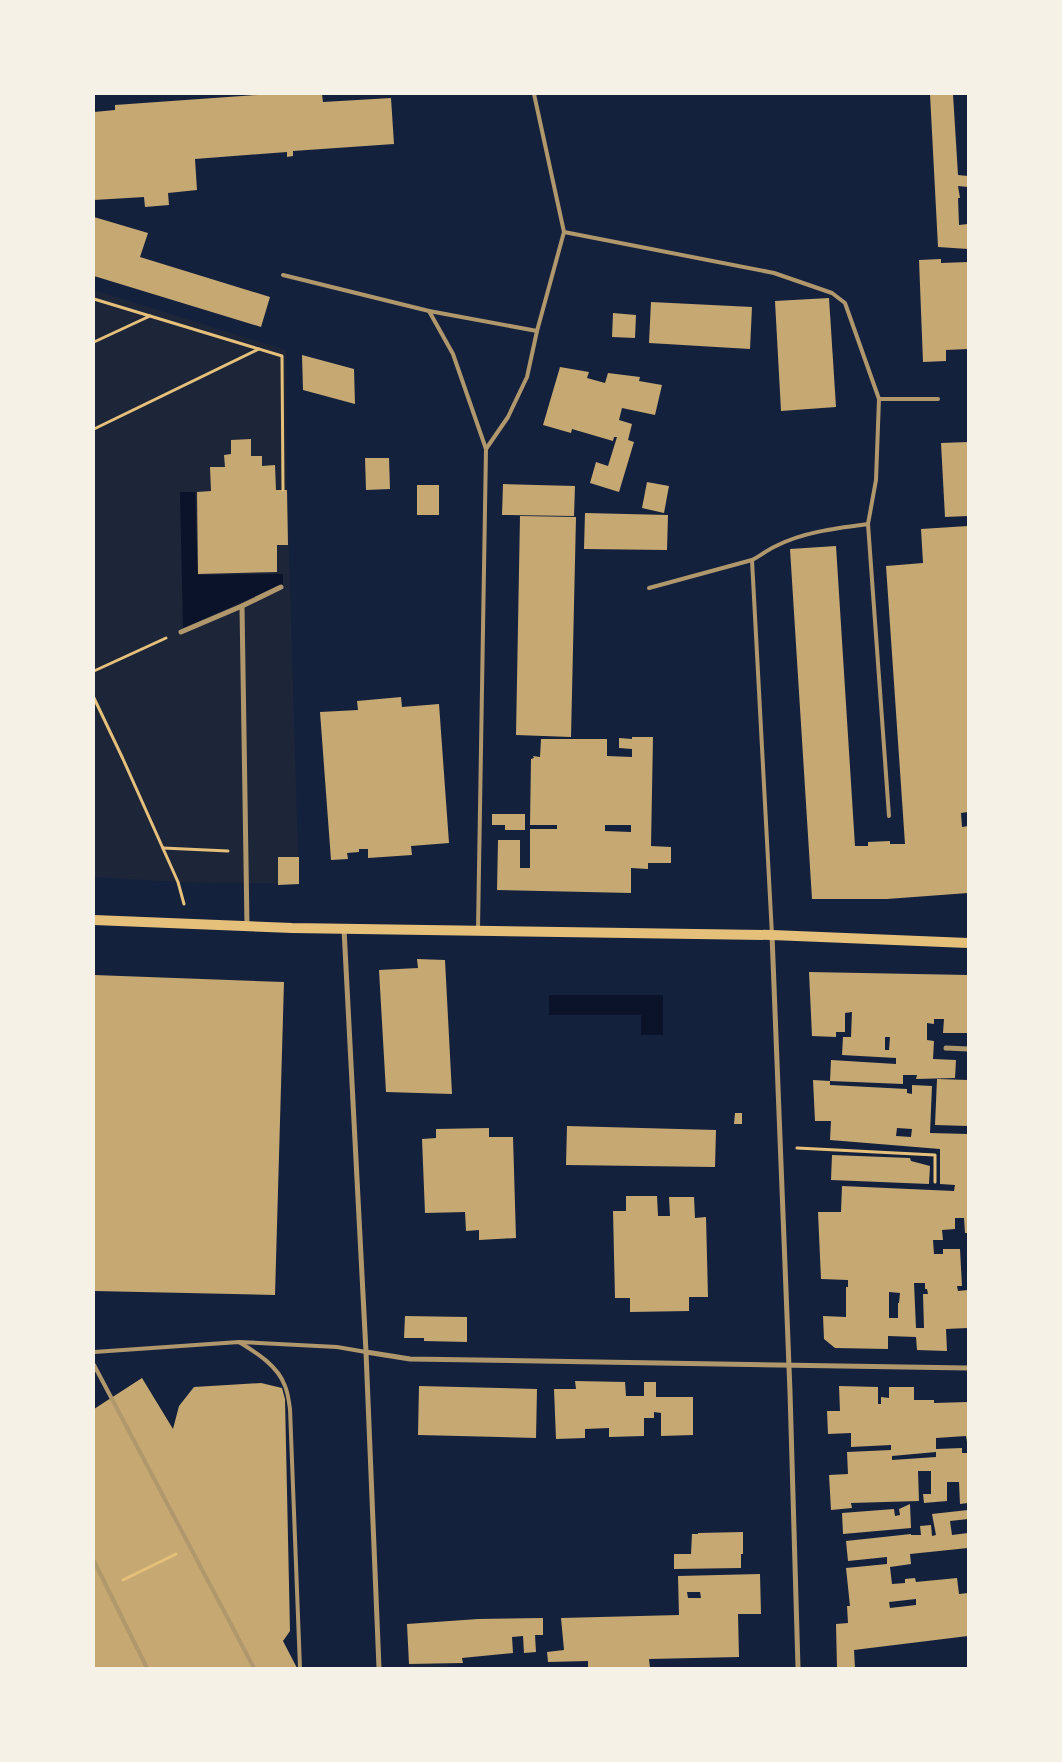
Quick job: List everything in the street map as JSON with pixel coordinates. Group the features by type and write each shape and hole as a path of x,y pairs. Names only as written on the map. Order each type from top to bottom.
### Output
{"main road":[{"path":"94,920 344,929 772,935 968,943"}],"street":[{"path":"181,632 282,587"},
{"path":"242,606 247,926"},
{"path":"344,929 366,1352 379,1668"},
{"path":"772,935 789,1365 798,1668"},
{"path":"946,1048 968,1049"},
{"path":"366,1352 410,1359 968,1368"}],"lane":[{"path":"486,449 508,417 527,377 536,331 564,232 534,94"},
{"path":"564,232 774,273 832,294 845,303 878,399 876,480 868,524 889,816"},
{"path":"283,275 429,311 536,331"},
{"path":"429,311 453,354 486,449 478,931"},
{"path":"878,399 938,398"},
{"path":"649,588 752,560 777,545 798,538 840,528 868,524"},
{"path":"752,560 772,935"},
{"path":"94,1352 239,1342 337,1347 366,1352"},
{"path":"239,1342 257,1353 275,1369 285,1385 290,1409 300,1668"},
{"path":"94,1365 254,1668"},
{"path":"94,1561 147,1668"}],"path":[{"path":"94,299 282,356 283,490"},
{"path":"94,342 150,316"},
{"path":"94,429 260,349"},
{"path":"94,671 181,632"},
{"path":"94,698 178,882 190,924"},
{"path":"163,848 246,852"},
{"path":"780,1147 934,1155 935,1182"},
{"path":"108,1588 189,1547"}],"shaded area":[{"path":"94,290 286,350 287,490 299,884 178,882 94,877"},
{"path":"180,492 195,492 198,575 283,574 283,584 183,628"},
{"path":"549,995 663,995 663,1035 641,1035 641,1015 549,1015"},
{"path":"433,1663 433,1665 448,1664 449,1668 409,1668 409,1664"}],"building":[{"path":"271,94 322,94 323,102 391,98 394,144 293,151 293,156 287,157 287,152 195,159 197,190 168,193 169,205 145,207 144,197 94,200 94,112 115,110 115,105"},
{"path":"930,94 953,94 958,175 968,176 968,187 958,186 960,198 958,198 959,225 968,224 968,249 938,247"},
{"path":"94,217 148,233 140,257 270,297 261,327 94,276"},
{"path":"941,259 941,263 968,262 968,349 946,350 946,361 923,362 919,260"},
{"path":"829,298 836,407 781,411 775,301"},
{"path":"651,302 752,307 750,349 649,343"},
{"path":"613,313 636,315 635,338 612,337"},
{"path":"302,355 354,369 355,404 303,390"},
{"path":"560,367 589,372 587,378 605,383 608,373 640,377 639,381 662,385 655,415 622,408 619,420 632,424 628,440 634,442 619,492 590,483 596,462 608,466 617,437 614,437 613,441 572,429 571,433 543,425"},
{"path":"251,439 251,456 262,456 262,466 275,465 276,490 287,490 288,545 277,545 277,572 198,574 197,492 211,491 210,467 225,467 224,455 231,454 231,440"},
{"path":"968,442 968,516 945,517 941,443"},
{"path":"365,458 389,458 390,489 366,490"},
{"path":"647,482 669,486 664,513 642,508"},
{"path":"503,484 575,486 574,516 502,515"},
{"path":"417,485 439,485 439,515 417,515"},
{"path":"585,513 668,515 667,550 584,549"},
{"path":"520,516 576,517 571,737 516,735"},
{"path":"968,526 968,812 961,813 962,827 968,826 968,893 887,899 812,899 790,549 836,546 855,846 868,846 868,842 890,841 890,844 905,844 886,566 923,563 921,529"},
{"path":"401,697 402,707 439,704 449,843 411,846 412,855 368,858 368,849 359,849 359,852 347,853 348,859 331,860 320,712 358,710 357,701"},
{"path":"632,737 653,737 651,846 671,847 671,863 648,863 648,869 631,868 631,893 497,890 498,840 520,840 520,868 530,868 530,829 557,829 557,825 530,825 531,759 534,758 533,756 540,757 541,739 607,739 607,756 632,757 632,749 619,748 619,738 632,739","holes":["605,825 631,825 631,832 605,831"]},
{"path":"492,814 525,814 525,830 505,830 505,825 492,825"},
{"path":"278,857 299,857 299,884 278,885"},
{"path":"417,959 445,960 452,1094 386,1092 379,970 418,968"},
{"path":"809,972 968,975 967,1033 943,1033 944,1019 934,1019 934,1024 927,1023 927,1040 934,1041 933,1059 956,1060 955,1078 916,1079 917,1075 903,1075 903,1084 830,1081 831,1060 896,1064 896,1058 842,1055 843,1037 851,1037 852,1012 845,1013 845,1032 836,1032 836,1037 812,1036","holes":["885,1037 890,1037 889,1050 885,1050"]},
{"path":"94,975 284,982 275,1295 94,1291"},
{"path":"937,1079 968,1080 968,1126 935,1125"},
{"path":"813,1080 830,1081 830,1085 907,1089 907,1093 912,1094 912,1085 932,1086 930,1133 968,1134 968,1233 965,1233 964,1218 955,1218 955,1229 942,1230 943,1240 933,1240 934,1254 943,1254 943,1249 960,1249 962,1286 957,1286 958,1291 968,1290 968,1328 946,1329 947,1351 917,1350 916,1337 888,1336 888,1349 835,1348 824,1339 823,1316 846,1317 846,1287 848,1287 848,1280 821,1279 818,1212 841,1212 842,1186 954,1191 955,1185 940,1184 940,1149 830,1140 831,1121 815,1121","holes":["897,1128 912,1129 911,1137 896,1136","914,1283 925,1283 925,1289 927,1289 928,1294 923,1294 924,1328 916,1328","889,1292 900,1293 898,1318 889,1318"]},
{"path":"735,1113 742,1113 742,1124 734,1124"},
{"path":"567,1126 716,1130 715,1167 566,1165"},
{"path":"489,1128 489,1137 513,1137 516,1238 479,1240 479,1230 466,1231 465,1212 425,1213 422,1139 436,1138 436,1129"},
{"path":"832,1155 910,1158 911,1161 930,1166 929,1184 831,1180"},
{"path":"626,1196 657,1196 658,1216 670,1216 669,1197 694,1197 695,1218 706,1217 708,1297 689,1297 689,1311 630,1312 630,1298 615,1298 613,1211 626,1211"},
{"path":"405,1316 467,1317 467,1342 424,1341 424,1338 404,1338"},
{"path":"142,1378 173,1429 179,1406 194,1387 261,1383 282,1388 285,1399 290,1631 283,1641 297,1668 94,1668 94,1409"},
{"path":"575,1381 625,1382 626,1396 644,1396 644,1382 656,1382 656,1397 693,1397 693,1435 661,1436 661,1413 654,1412 654,1418 644,1418 644,1436 609,1437 609,1428 585,1429 585,1438 556,1439 554,1389 576,1389"},
{"path":"419,1386 537,1389 536,1438 418,1435"},
{"path":"839,1386 878,1387 878,1404 881,1404 881,1397 889,1398 889,1387 914,1387 914,1400 934,1400 934,1403 968,1402 968,1442 966,1436 936,1438 936,1449 962,1448 962,1453 968,1453 968,1503 960,1504 959,1482 947,1482 947,1501 924,1503 923,1494 931,1494 931,1471 918,1471 919,1501 851,1503 852,1508 831,1510 829,1475 848,1474 847,1452 891,1450 891,1445 851,1447 851,1433 828,1434 827,1411 840,1411","holes":["936,1452 936,1457 892,1460 892,1456"]},
{"path":"910,1504 911,1528 843,1534 842,1513 894,1509 895,1516 900,1515 899,1509"},
{"path":"968,1510 968,1519 950,1521 952,1535 968,1533 968,1548 910,1554 911,1564 890,1567 892,1584 905,1583 905,1579 915,1578 916,1582 957,1578 959,1594 968,1593 968,1636 854,1650 855,1668 837,1668 836,1624 848,1623 847,1606 850,1606 846,1568 887,1564 887,1557 848,1561 846,1541 911,1534 921,1535 920,1526 931,1525 932,1536 936,1535 932,1514","holes":["916,1599 916,1605 890,1608 889,1602"]},
{"path":"743,1532 741,1568 674,1569 674,1554 691,1554 692,1534"},
{"path":"760,1574 761,1614 738,1614 739,1657 649,1659 650,1668 588,1668 588,1661 548,1662 547,1652 564,1650 561,1618 679,1615 678,1576","holes":["687,1592 700,1592 701,1598 688,1598"]},
{"path":"543,1618 543,1635 535,1635 536,1652 524,1653 523,1636 512,1637 513,1653 462,1658 463,1663 409,1664 407,1624 478,1619"}]}
